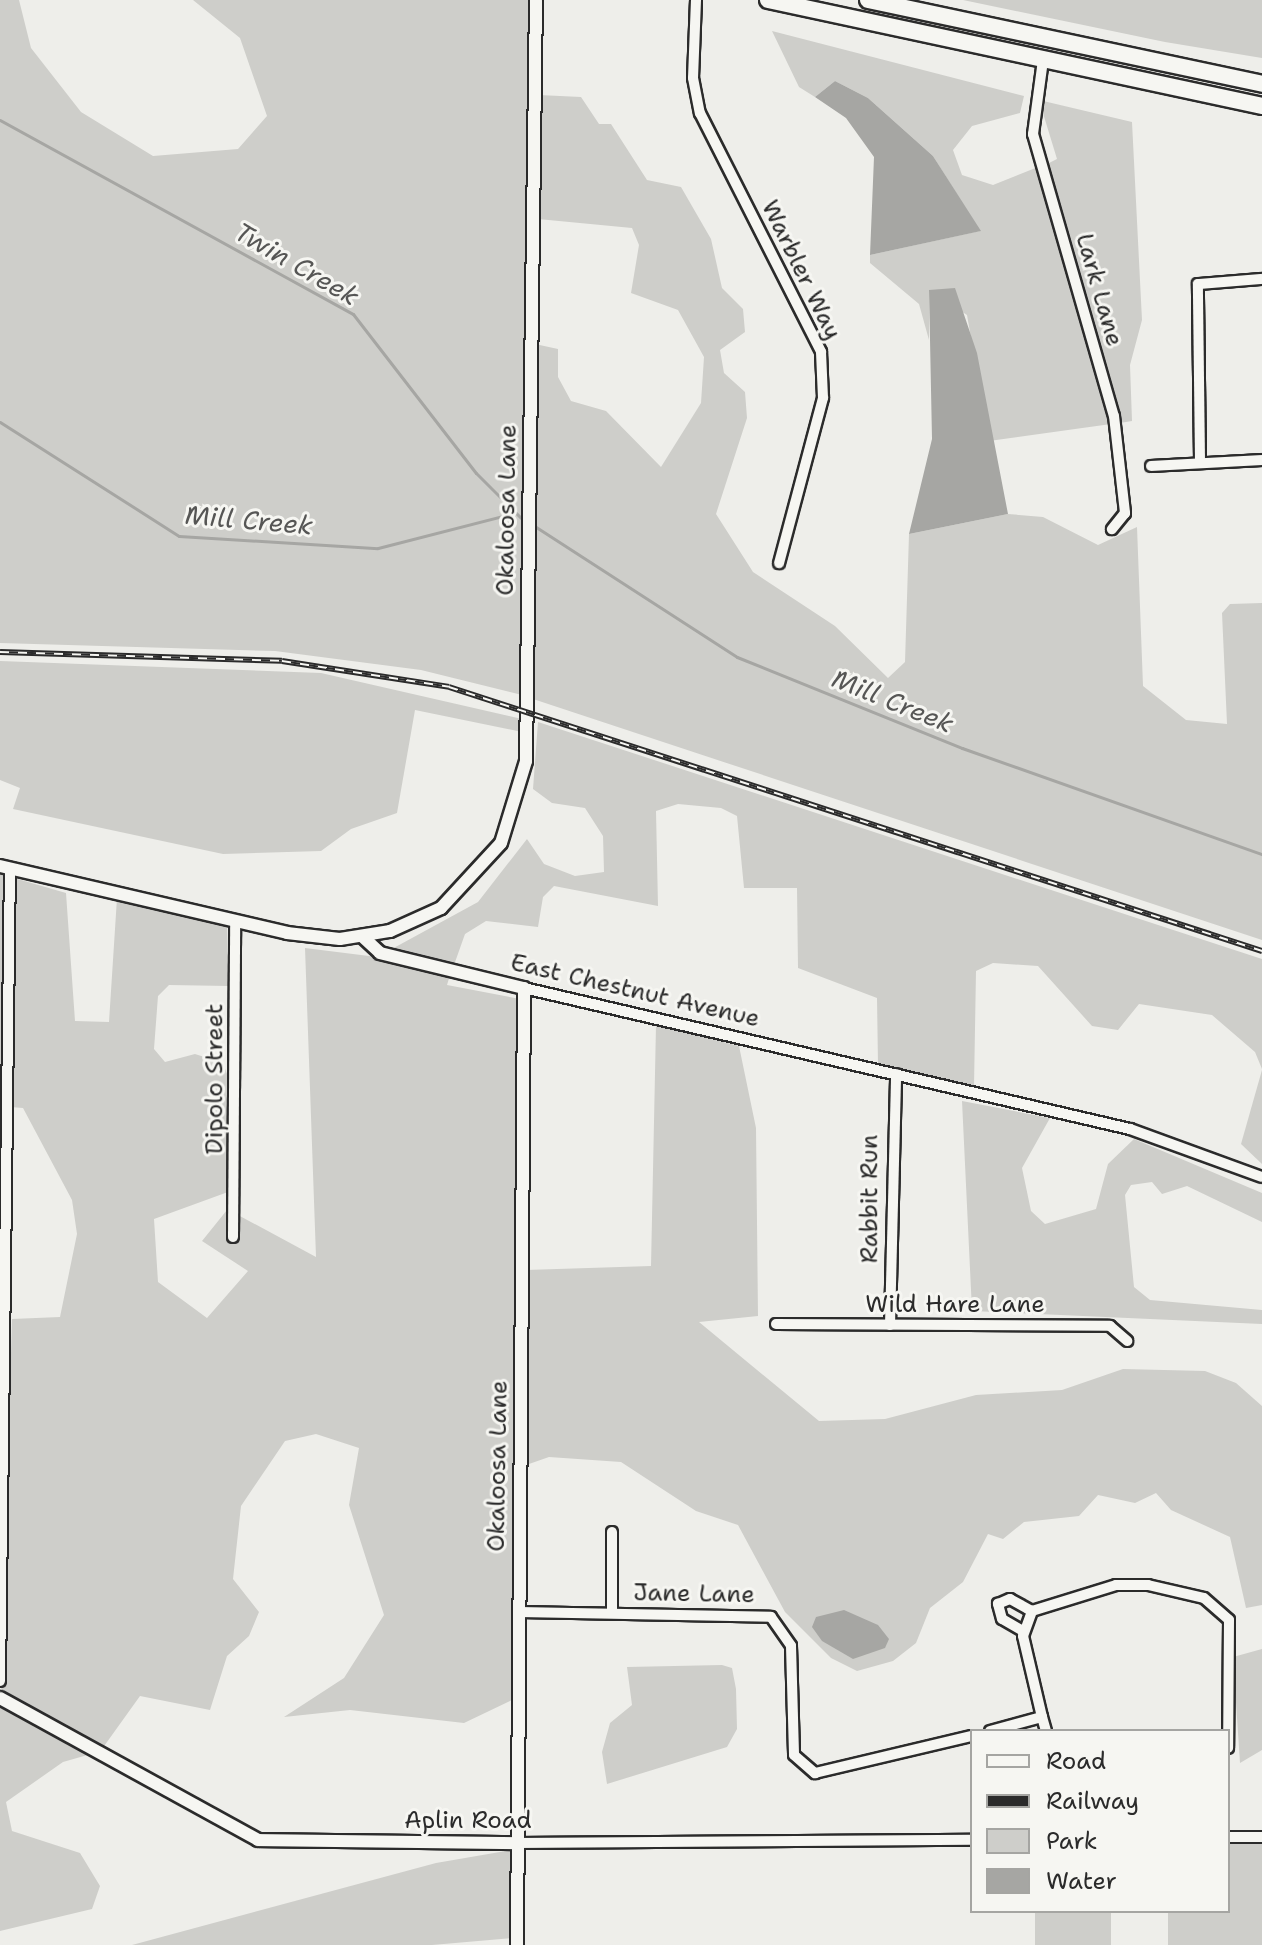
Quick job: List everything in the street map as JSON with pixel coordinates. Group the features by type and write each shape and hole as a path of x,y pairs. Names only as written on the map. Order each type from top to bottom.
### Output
{"main road":[{"path":"768,0 1262,106"},
{"path":"868,0 1262,84"}],"street":[{"name":"Okaloosa Lane","path":"363,937 415,922 459,894 501,843 521,794 536,0"},
{"name":"Warbler Way","path":"696,0 693,78 700,113 821,352 823,398 779,563"},
{"path":"924,34 929,13"},
{"name":"Lark Lane","path":"1043,60 1033,134 1114,416 1125,513 1112,529"},
{"path":"1200,460 1198,284 1262,279"},
{"path":"1151,466 1200,460 1262,460"},
{"path":"0,1681 5,867 310,937 363,937"},
{"name":"Dipolo Street","path":"233,1237 235,921"},
{"name":"East Chestnut Avenue","path":"363,937 380,953 1130,1129 1262,1177"},
{"name":"Okaloosa Lane","path":"517,1945 524,988"},
{"name":"Rabbit Run","path":"890,1325 896,1074"},
{"name":"Wild Hare Lane","path":"776,1324 1110,1326 1127,1341"},
{"path":"612,1532 612,1613"},
{"path":"1023,1631 1002,1619 998,1604 1010,1599 1032,1611 1132,1584 1217,1605 1231,1629 1228,1729"},
{"path":"1032,1611 1023,1631 1045,1729"},
{"name":"Jane Lane","path":"519,1612 764,1614 780,1622 791,1646 792,1747 801,1766 815,1773 970,1736"},
{"name":"Aplin Road","path":"0,1698 258,1840 517,1843 970,1840"},
{"path":"997,1729 1042,1717"},
{"path":"1230,1837 1262,1837"}],"green space":[{"path":"0,0 19,0 31,48 81,112 153,156 238,149 267,116 240,38 193,0 532,0 522,695 421,670 275,651 0,643"},
{"path":"963,0 1262,0 1262,58 1165,42"},
{"path":"772,31 1024,96 1020,113 972,126 953,150 962,175 993,185 1038,167 1111,424 989,441 967,315 929,290 929,340 919,304 870,263 870,255 980,231 933,156 868,98 835,81 815,97 799,87"},
{"path":"539,95 581,97 599,124 611,124 647,180 681,187 711,239 722,288 743,309 745,332 720,350 724,373 745,392 747,418 716,514 753,572 835,626 888,678 905,662 909,534 1008,514 1043,517 1098,545 1137,527 1143,686 1186,720 1227,724 1222,613 1230,604 1262,603 1262,940 530,698 535,344 558,349 558,377 571,401 606,411 661,467 701,403 704,357 678,310 631,293 639,245 632,228 538,219"},
{"path":"1039,100 1132,122 1142,320 1130,365 1132,421 1120,423 1047,164 1057,159"},
{"path":"0,661 321,673 522,719 522,732 415,710 397,813 351,829 321,851 223,854 13,809 20,788 0,780"},
{"path":"538,722 1262,959 1262,1069 1255,1052 1212,1015 1139,1004 1118,1030 1092,1026 1038,966 993,963 976,971 974,1087 878,1065 877,998 798,968 797,888 744,888 737,816 721,808 678,804 656,811 658,906 554,886 543,897 538,927 486,921 465,934 454,965 390,950 478,902 527,839 544,864 575,876 604,872 603,836 585,808 552,803 533,789"},
{"path":"0,874 5,876 0,1151"},
{"path":"14,878 66,893 75,1021 109,1022 117,898 227,924 229,986 169,985 158,996 154,1049 165,1062 195,1054 223,1063 230,1082 228,1192 154,1219 158,1282 207,1318 248,1271 202,1241 227,1210 229,1242 238,1242 238,1215 316,1257 305,948 377,957 450,975 447,985 520,999 514,1699 464,1723 350,1710 284,1717 344,1678 384,1615 349,1505 359,1448 316,1434 285,1441 241,1506 233,1579 259,1612 249,1636 227,1656 210,1710 140,1696 102,1749 1,1694 12,1319 60,1317 77,1234 72,1200 23,1108 10,1107"},
{"path":"656,1025 739,1046 756,1128 758,1316 699,1322 819,1421 885,1419 976,1395 1062,1390 1123,1369 1205,1371 1236,1383 1262,1406 1262,1605 1246,1608 1230,1537 1171,1510 1156,1493 1135,1503 1098,1495 1079,1516 1024,1522 1003,1539 988,1534 963,1582 930,1608 916,1643 893,1661 857,1671 831,1658 785,1612 738,1525 696,1511 621,1462 549,1457 529,1464 526,1270 651,1266"},
{"path":"1262,1070 1262,1164 1241,1144"},
{"path":"962,1101 1050,1118 1022,1168 1031,1211 1045,1224 1096,1209 1108,1164 1134,1139 1262,1193 1262,1222 1187,1186 1162,1194 1152,1182 1131,1185 1125,1195 1134,1287 1150,1300 1262,1310 1262,1324 972,1311"},
{"path":"1262,1649 1262,1750 1240,1763 1233,1657"},
{"path":"722,1665 732,1668 736,1689 737,1729 727,1747 607,1784 602,1752 610,1723 632,1705 627,1667"},
{"path":"0,1704 91,1754 63,1762 6,1802 12,1831 80,1853 100,1886 92,1909 0,1931"},
{"path":"1230,1842 1262,1842 1262,1945 1168,1945 1168,1913 1230,1913"},
{"path":"512,1850 512,1938 432,1945 132,1945 436,1863"},
{"path":"1035,1913 1111,1913 1111,1945 1035,1945"}],"water":[{"path":"835,81 868,98 933,156 981,231 870,255 874,157 846,118 815,97"},
{"path":"955,288 977,353 1008,514 909,534 932,439 929,290"},
{"path":"844,1610 878,1625 889,1639 885,1648 853,1659 822,1641 812,1627 816,1617"}],"waterway":[{"name":"Twin Creek","path":"0,120 353,314 476,473 521,518"},
{"name":"Mill Creek","path":"0,422 179,536 378,548 514,513"},
{"name":"Mill Creek","path":"536,527 737,657 962,748 1262,854"}],"railway":[{"path":"0,652 282,661 449,687 1262,951"}]}
